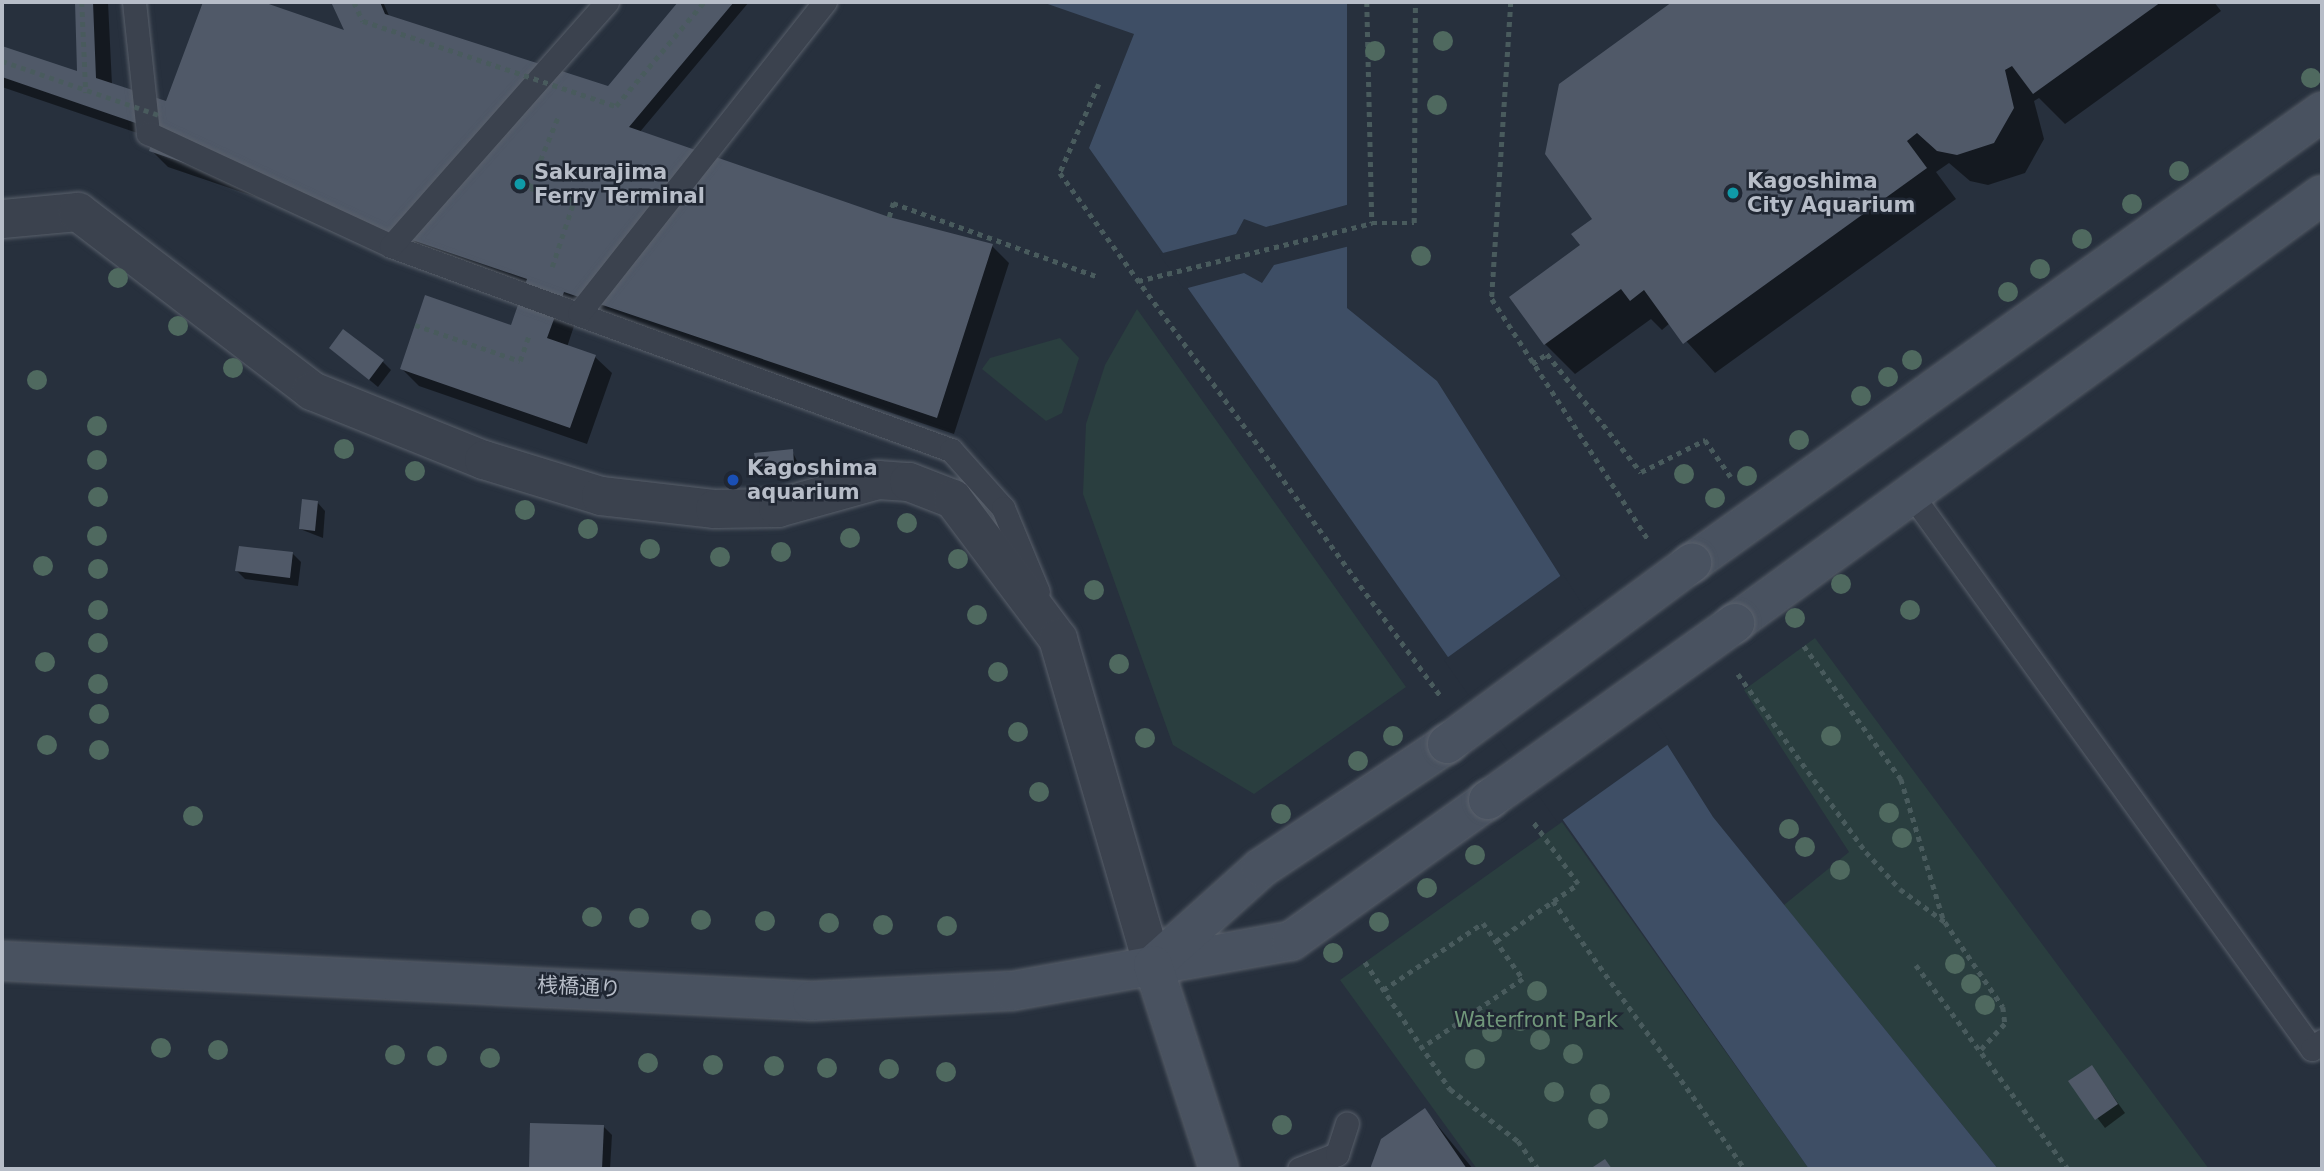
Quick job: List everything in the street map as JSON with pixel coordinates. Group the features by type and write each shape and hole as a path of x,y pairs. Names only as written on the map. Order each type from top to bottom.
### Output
{"street":[{"path":"1153,965 1261,868 1447,744 1692,563 2322,111"},
{"name":"桟橋通り","path":"2,961 812,1001 1012,991 1291,941 1735,623 1909,491 2322,195"},
{"path":"2,219 78,212 312,391 484,460 601,496 715,509 778,508 878,480 920,486 953,499 1058,639 1153,965 1219,1169"}],"lane":[{"path":"134,2 148,133 391,246 951,450 1003,508 1058,639"},
{"path":"391,246 607,2"},
{"path":"579,313 825,2"},
{"path":"1909,491 2312,1049 2322,1041"},
{"path":"1299,1169 1337,1154 1347,1124"}],"path":[{"path":"82,2 86,93"},
{"path":"354,2 363,21 616,106 704,2"},
{"path":"1367,2 1372,223"},
{"path":"1138,281 1372,223 1414,223 1415,2"},
{"path":"1510,2 1492,299 1653,546"},
{"path":"2,61 86,93 162,116"},
{"path":"1099,84 1060,173 1447,705"},
{"path":"547,280 574,201 529,188 563,105"},
{"path":"889,217 894,203 1099,277"},
{"path":"415,325 520,361 534,319"},
{"path":"1532,364 1547,354 1641,472 1705,440 1731,477"},
{"path":"1804,646 1901,779 1945,922 2003,1007 2005,1024 1981,1050"},
{"path":"1736,671 1866,852 1900,889 1945,922"},
{"path":"1496,941 1578,884 1529,817"},
{"path":"1553,901 1745,1169"},
{"path":"1383,990 1483,923 1523,979 1422,1048"},
{"path":"1365,962 1450,1089 1518,1141 1538,1169"},
{"path":"1916,965 2068,1169"}],"green space":[{"path":"1137,309 1406,687 1254,794 1173,745 1083,494 1086,424 1105,365"},
{"path":"1060,338 1079,358 1062,413 1046,421 982,369 990,358"},
{"path":"1815,638 2209,1169 1998,1169 1784,905 1849,852 1744,690"},
{"name":"Waterfront Park","path":"1562,822 1809,1169 1477,1169 1340,980"}],"water":[{"path":"1042,2 1347,2 1347,308 1437,381 1713,817 1998,1169 1809,1169 1089,148 1134,34"}],"pier":[{"path":"1350,204 1350,246 1274,265 1262,283 1244,273 1184,289 1159,254 1236,234 1244,219 1266,227"},
{"path":"1563,574 1670,743 1558,823 1444,660"}],"building":[{"name":"Sakurajima Ferry Terminal","path":"75,2 93,2 96,78 166,101 203,2 263,2 344,30 331,2 380,2 385,14 608,86 678,2 734,2 629,127 889,217 993,244 937,418 564,292 547,338 596,355 570,428 400,369 425,295 511,325 527,279 149,151 156,130 2,77 2,46 77,71"},
{"name":"Kagoshima City Aquarium","path":"1672,2 2161,2 2033,94 2012,66 2005,70 2014,108 1994,143 1957,155 1937,151 1917,133 1907,141 1927,168 1683,344 1644,290 1630,301 1621,289 1544,345 1509,297 1580,245 1571,234 1592,219 1545,154 1559,84"},
{"path":"343,329 384,360 369,380 329,348"},
{"path":"793,449 794,463 756,467 754,453"},
{"path":"302,499 318,501 315,531 299,529"},
{"path":"239,546 293,552 290,578 235,571"},
{"path":"2092,1065 2118,1104 2095,1120 2068,1081"},
{"path":"1425,1108 1467,1169 1370,1169 1381,1139"},
{"path":"530,1123 604,1125 602,1169 529,1169"},
{"path":"1605,1159 1612,1169 1590,1169"}],"place":[{"name":"Sakurajima Ferry Terminal","path":"520,184"},
{"name":"Kagoshima City Aquarium","path":"1733,193"},
{"name":"Kagoshima aquarium","path":"733,480"}]}
